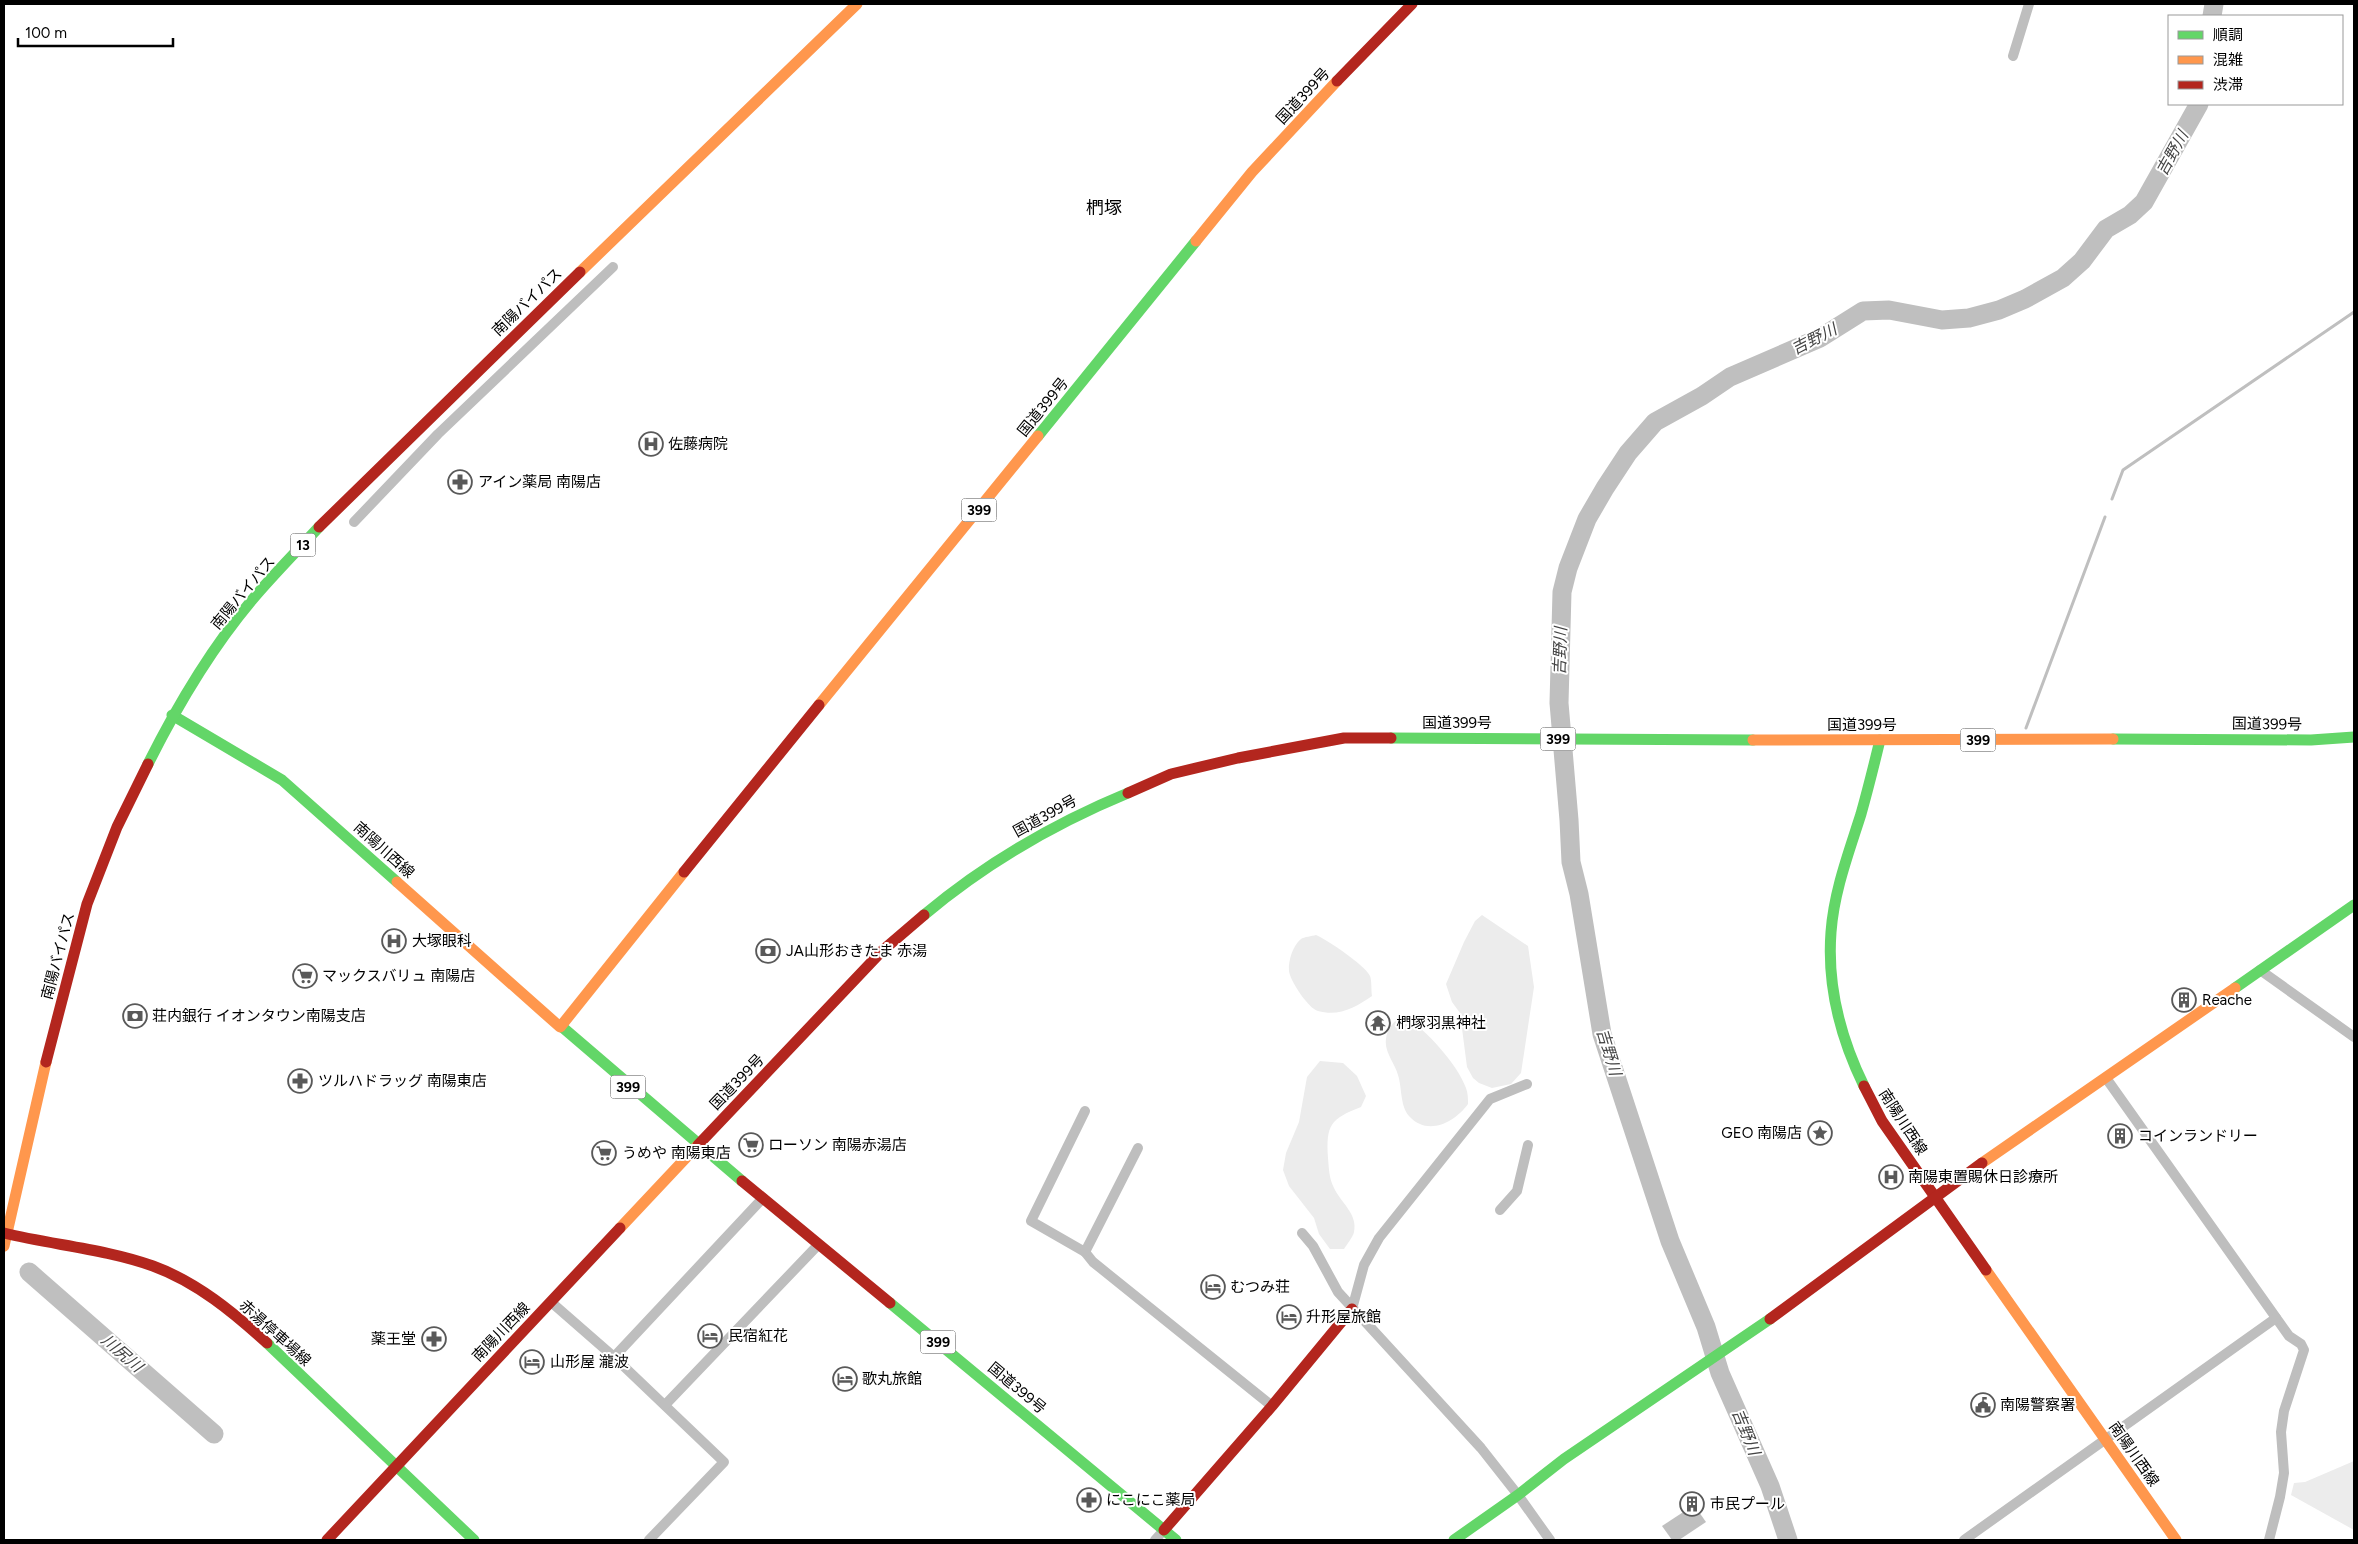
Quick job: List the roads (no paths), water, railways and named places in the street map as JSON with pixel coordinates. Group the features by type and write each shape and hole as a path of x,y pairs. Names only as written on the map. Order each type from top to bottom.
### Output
{"main road":[{"name":"南陽バイパス","path":"4,1246 5,1233 50,1043 87,904 117,827 172,715 201,669 252,600 335,510 857,4"},
{"name":"国道399号","path":"1176,1540 698,1145 560,1027 1252,172 1307,112 1412,4"},
{"name":"南陽川西線","path":"172,715 282,780 560,1027"},
{"name":"国道399号","path":"698,1145 882,951 928,912 981,871 1046,830 1089,809 1171,774 1309,743 1344,738 1880,740 2250,738 2311,740 2354,737"},
{"name":"南陽川西線","path":"1880,740 1865,800 1844,863 1831,932 1833,983 1838,1014 1847,1046 1869,1099 1882,1121 2176,1540"},
{"path":"1454,1540 1518,1495 1564,1459 1749,1334 1934,1197 2354,905"},
{"name":"南陽川西線","path":"327,1540 698,1145"},
{"name":"赤湯停車場線","path":"5,1233 109,1254 156,1268 190,1285 248,1326 474,1540"},
{"path":"1164,1530 1272,1406 1352,1309"}],"street":[{"path":"2013,56 2030,4"},
{"path":"354,522 438,434 613,267"},
{"path":"2260,970 2354,1037"},
{"path":"2106,1078 2289,1336 2301,1344 2304,1350 2284,1411 2281,1432 2284,1473 2269,1540"},
{"path":"1352,1309 1364,1265 1379,1238 1490,1099 1527,1084"},
{"path":"1086,1111 1031,1221 1085,1252 1093,1262 1272,1406"},
{"path":"1500,1210 1518,1192 1528,1145"},
{"path":"1085,1252 1138,1148"},
{"path":"614,1357 763,1198"},
{"path":"1302,1233 1313,1246 1338,1292 1481,1448 1550,1540"},
{"path":"665,1405 818,1244"},
{"path":"551,1302 614,1357 724,1462 649,1540"},
{"path":"1964,1540 2276,1318"},
{"path":"1155,1540 1164,1530"}],"waterway":[{"name":"吉野川","path":"2212,15 2214,4"},
{"name":"吉野川","path":"1788,1540 1770,1486 1720,1373 1706,1327 1670,1241 1602,1034 1579,894 1571,862 1559,703 1562,592 1568,568 1587,519 1605,488 1628,453 1655,422 1702,396 1730,377 1820,338 1863,311 1889,310 1942,320 1969,318 1999,310 2025,299 2063,278 2082,261 2106,229 2130,215 2144,202 2198,105"},
{"path":"2112,499 2123,470 2354,312"},
{"path":"2026,728 2105,517"},
{"name":"川尻川","path":"29,1272 214,1434"}],"place":[{"name":"佐藤病院","path":"651,444"},
{"name":"アイン薬局 南陽店","path":"460,482"},
{"name":"大塚眼科","path":"394,941"},
{"name":"JA山形おきたま 赤湯","path":"768,951"},
{"name":"マックスバリュ 南陽店","path":"305,976"},
{"name":"Reache","path":"2184,1000"},
{"name":"荘内銀行 イオンタウン南陽支店","path":"135,1016"},
{"name":"椚塚羽黒神社","path":"1378,1023"},
{"name":"ツルハドラッグ 南陽東店","path":"300,1081"},
{"name":"GEO 南陽店","path":"1820,1133"},
{"name":"コインランドリー","path":"2120,1136"},
{"name":"ローソン 南陽赤湯店","path":"751,1145"},
{"name":"うめや 南陽東店","path":"604,1153"},
{"name":"南陽東置賜休日診療所","path":"1891,1177"},
{"name":"むつみ荘","path":"1213,1287"},
{"name":"升形屋旅館","path":"1289,1317"},
{"name":"民宿紅花","path":"710,1336"},
{"name":"薬王堂","path":"434,1339"},
{"name":"山形屋 瀧波","path":"532,1362"},
{"name":"歌丸旅館","path":"845,1379"},
{"name":"南陽警察署","path":"1983,1405"},
{"name":"にこにこ薬局","path":"1089,1500"},
{"name":"市民プール","path":"1692,1504"}],"district":[{"name":"椚塚","path":"1104,208"}]}
